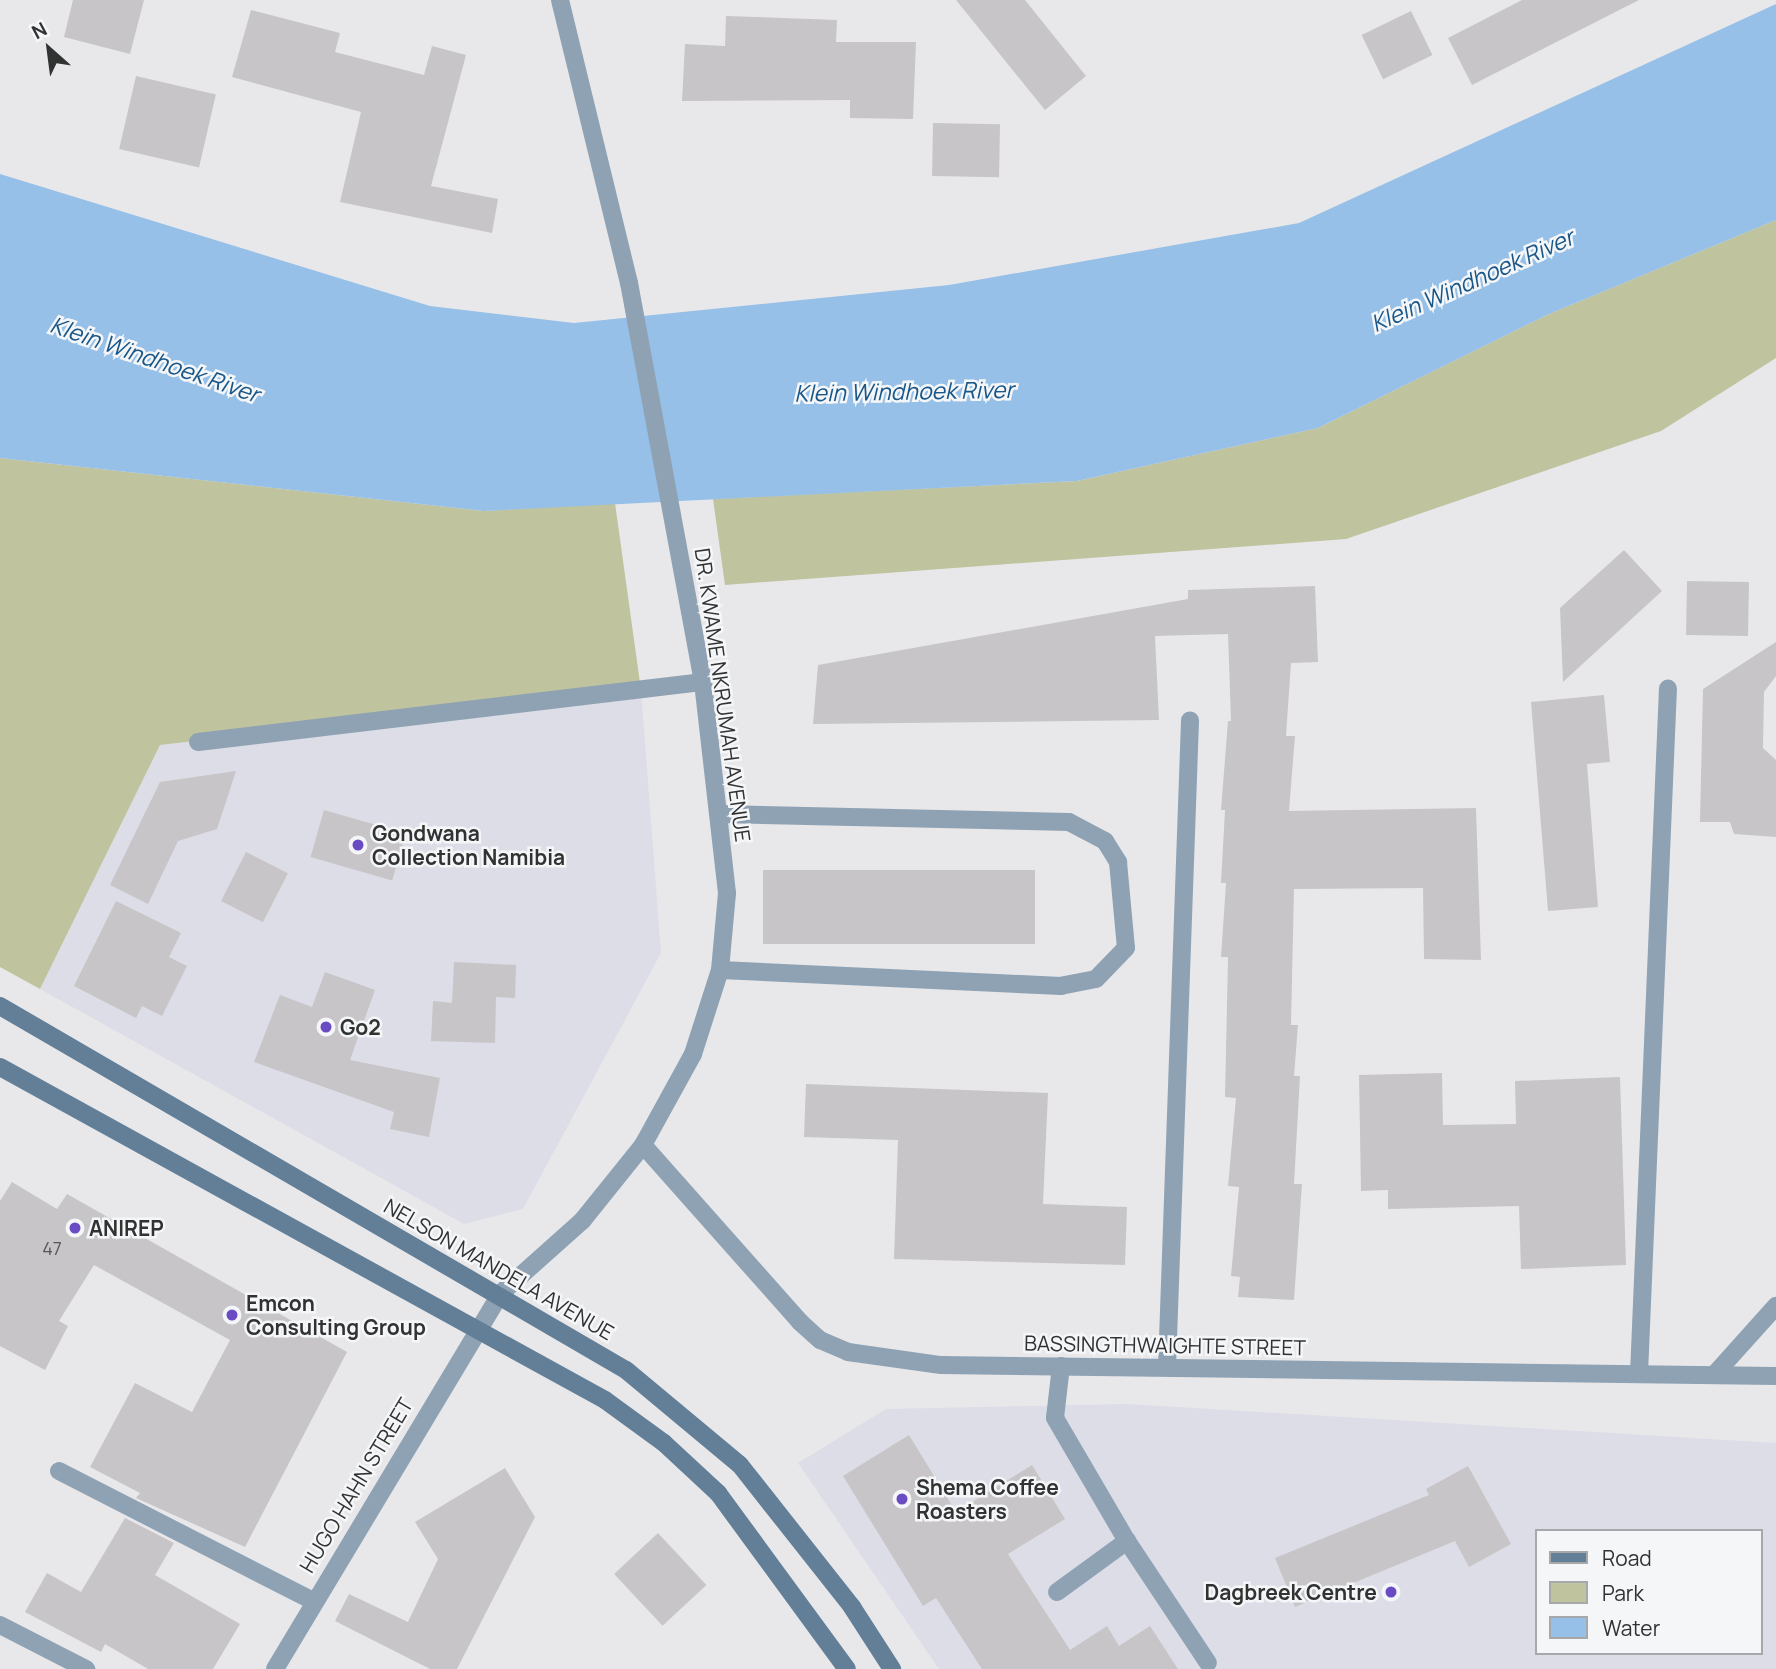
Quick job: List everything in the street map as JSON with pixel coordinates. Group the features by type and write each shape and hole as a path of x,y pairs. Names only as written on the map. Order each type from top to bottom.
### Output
{"main road":[{"name":"NELSON MANDELA AVENUE","path":"0,1006 500,1294 626,1370 740,1465 852,1607 892,1669"},
{"path":"0,1067 478,1326 605,1400 664,1443 718,1493 847,1669"}],"street":[{"name":"DR. KWAME NKRUMAH AVENUE","path":"478,1326 500,1294 582,1221 643,1144 692,1054 720,970 727,893 703,682 686,583 629,283 560,0"},
{"path":"198,742 703,682"},
{"path":"1639,1374 1668,689"},
{"path":"1167,1367 1190,720"},
{"path":"719,814 1069,822 1105,841 1118,862 1126,948 1096,979 1061,986 720,970"},
{"name":"BASSINGTHWAIGHTE STREET","path":"643,1144 820,1340 848,1352 941,1364 1776,1376"},
{"path":"1714,1375 1776,1306"},
{"name":"HUGO HAHN STREET","path":"275,1669 478,1326"},
{"path":"1061,1366 1055,1418 1127,1541 1208,1663"},
{"path":"59,1471 313,1601"},
{"path":"1057,1592 1127,1541"},
{"path":"0,1625 86,1669"}],"shaded area":[{"path":"641,690 661,953 523,1209 464,1224 40,989 160,745"},
{"path":"1127,1404 1776,1443 1776,1669 939,1669 798,1463 886,1409"}],"green space":[{"path":"1776,220 1776,358 1661,431 1346,539 725,585 713,499 1077,481 1318,428 1549,314"},
{"path":"0,458 484,511 615,503 641,690 160,745 40,989 0,967"}],"water":[{"name":"Klein Windhoek River","path":"1776,4 1776,220 1549,314 1318,428 1077,481 484,511 0,458 0,174 430,306 574,323 949,285 1299,223"}],"building":[{"path":"73,0 144,0 130,54 64,37"},
{"path":"956,0 1025,0 1086,76 1045,110"},
{"path":"1522,0 1639,0 1472,85 1448,38"},
{"path":"251,10 340,33 335,52 424,75 432,46 466,55 431,186 498,199 492,233 340,202 361,112 232,77"},
{"path":"1411,11 1432,55 1383,79 1362,35"},
{"path":"726,16 837,20 836,42 916,42 913,119 850,118 850,100 682,101 685,44 725,46"},
{"path":"136,76 216,94 199,168 119,149"},
{"path":"933,123 1000,124 999,177 932,176"},
{"path":"1624,550 1662,591 1563,682 1560,608"},
{"path":"1687,581 1749,582 1748,636 1686,635"},
{"path":"1315,586 1318,662 1291,663 1286,736 1295,736 1289,811 1476,808 1481,960 1424,959 1423,888 1294,889 1291,1025 1298,1025 1294,1076 1300,1076 1294,1184 1302,1184 1294,1300 1238,1297 1240,1277 1231,1276 1239,1187 1228,1186 1236,1098 1225,1097 1228,957 1221,957 1226,883 1221,883 1225,810 1221,810 1228,721 1231,721 1228,634 1155,636 1159,720 813,724 818,665 1188,599 1188,590"},
{"path":"1776,642 1776,676 1764,692 1763,748 1776,760 1776,837 1734,834 1730,822 1700,822 1703,689"},
{"path":"1604,695 1610,762 1587,764 1598,907 1548,911 1531,702"},
{"path":"236,771 217,829 178,841 148,904 110,885 160,782"},
{"name":"Gondwana Collection Namibia","path":"324,810 406,833 392,881 310,857"},
{"path":"246,852 288,873 263,922 221,901"},
{"path":"763,870 1035,870 1035,944 763,944"},
{"path":"116,901 181,933 169,957 187,966 162,1016 142,1006 136,1018 74,986"},
{"path":"454,962 516,965 515,998 496,997 495,1043 431,1041 433,1001 452,1003"},
{"path":"325,972 375,990 350,1060 440,1078 429,1137 390,1129 394,1112 254,1062 280,995 312,1007"},
{"path":"1442,1073 1443,1125 1516,1124 1515,1081 1620,1077 1626,1265 1521,1269 1519,1206 1388,1209 1388,1190 1361,1191 1359,1075"},
{"path":"806,1084 1048,1093 1043,1204 1127,1207 1125,1265 894,1259 898,1140 804,1137"},
{"path":"12,1182 57,1209 67,1194 347,1352 245,1547 136,1498 140,1493 90,1467 135,1383 192,1412 230,1340 94,1265 59,1321 68,1326 45,1370 0,1346 0,1201"},
{"path":"909,1435 956,1512 1032,1465 1065,1519 1008,1554 1070,1650 1107,1626 1119,1646 1150,1626 1178,1669 982,1669 936,1598 923,1606 843,1476"},
{"path":"1468,1466 1511,1544 1469,1567 1455,1541 1295,1607 1275,1558 1429,1495 1426,1489"},
{"path":"505,1468 535,1517 457,1669 430,1669 335,1621 349,1594 408,1622 438,1559 415,1522"},
{"path":"125,1518 174,1543 155,1575 240,1624 213,1669 148,1669 105,1644 101,1652 25,1612 47,1573 81,1592"},
{"path":"658,1533 706,1585 663,1626 614,1574"}],"place":[{"name":"Gondwana Collection Namibia","path":"358,845"},
{"name":"Go2","path":"326,1027"},
{"name":"ANIREP","path":"75,1228"},
{"name":"Emcon Consulting Group","path":"232,1315"},
{"name":"Shema Coffee Roasters","path":"902,1499"},
{"name":"Dagbreek Centre","path":"1391,1592"}]}
